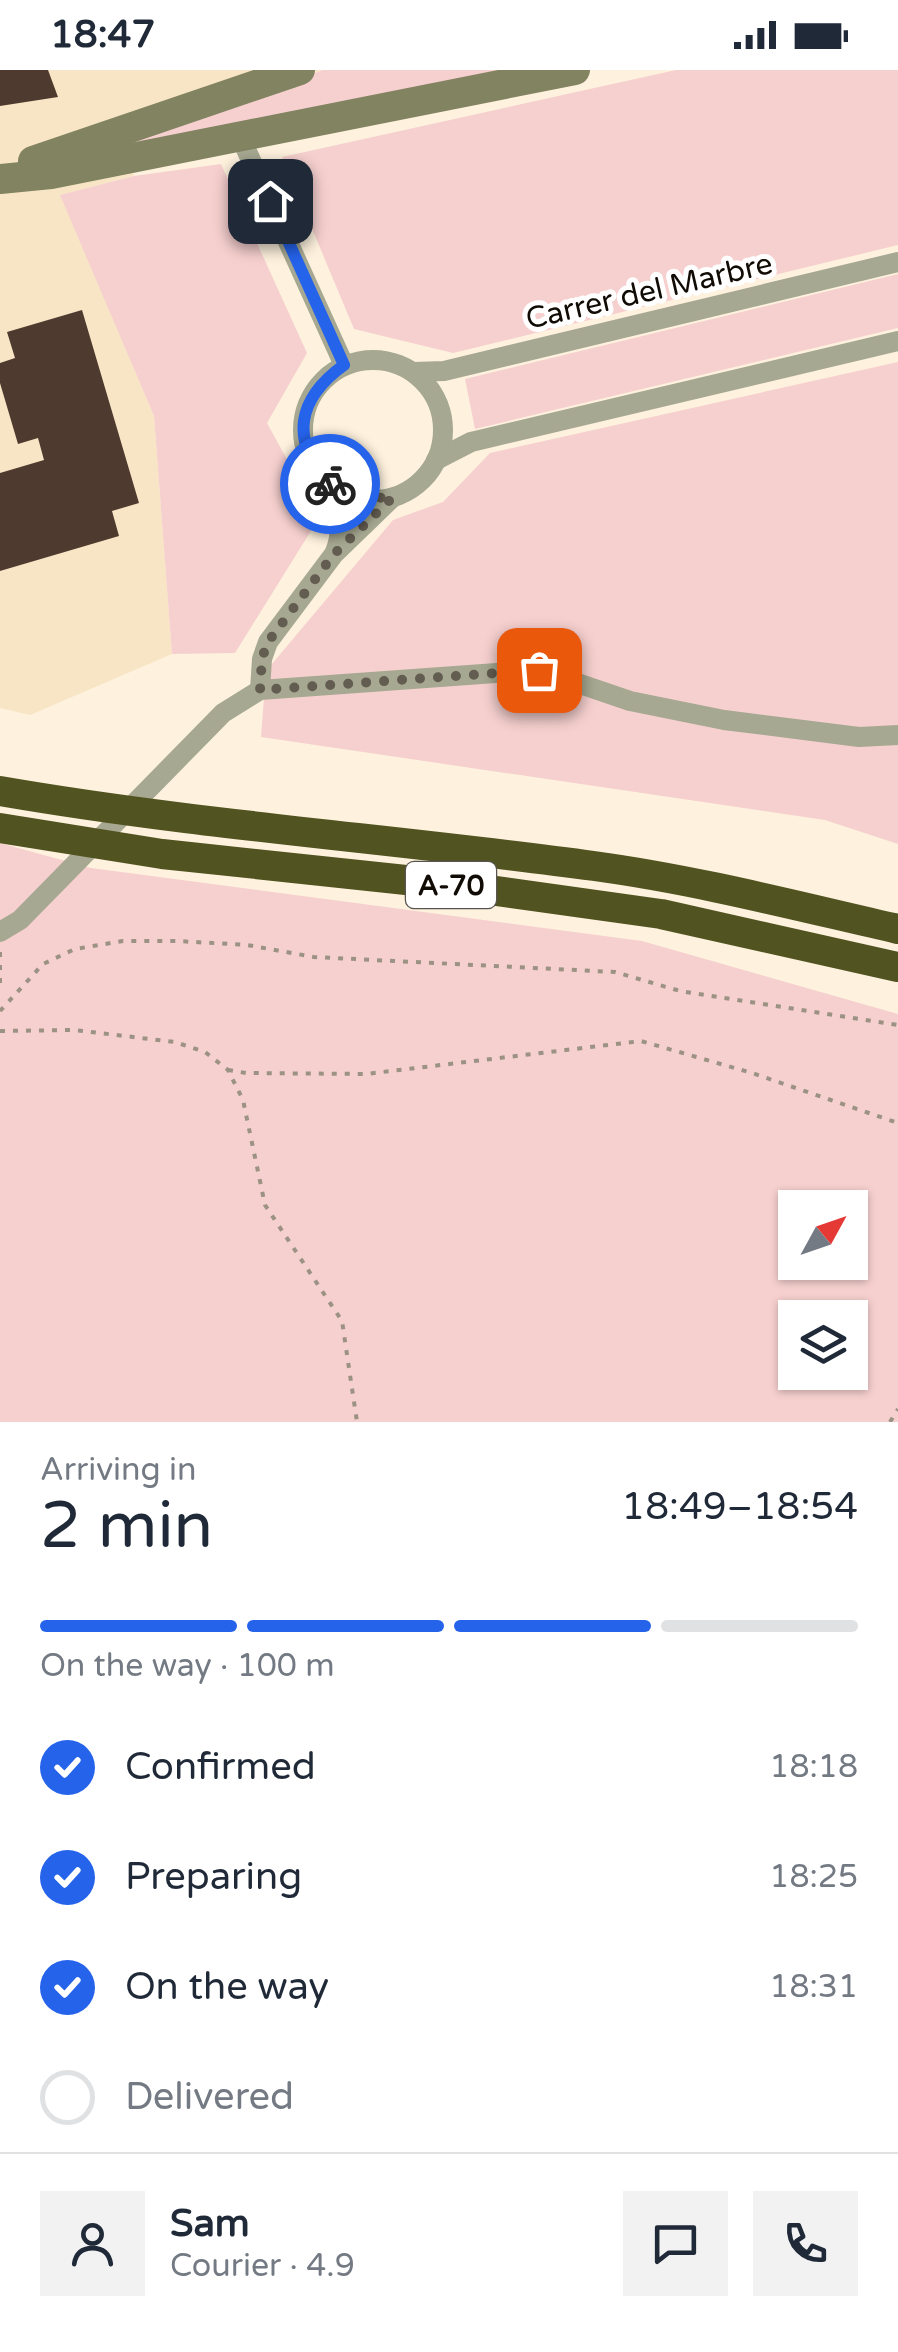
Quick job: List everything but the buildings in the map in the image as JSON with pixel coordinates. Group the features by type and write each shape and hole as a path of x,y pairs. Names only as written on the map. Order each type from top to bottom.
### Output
{"highway":[{"name":"A-70","path":"0,792 223,825 627,871 753,894 898,929"},
{"name":"A-70","path":"0,828 162,854 453,885 642,911 898,967"}],"street":[{"path":"0,176 300,70"},
{"path":"0,176 51,174 575,70"},
{"path":"240,136 344,365"},
{"name":"Carrer del Marbre","path":"414,372 444,370 898,262"},
{"path":"436,460 471,442 898,341"},
{"path":"260,690 262,658 268,642 334,554 393,497 426,476 442,441 438,402 414,372 392,361 368,359 344,365 320,382 305,408 303,437 312,465 332,487 362,499 393,497"},
{"path":"332,487 340,516 340,539 334,554"},
{"path":"0,932 20,920 223,713 260,690 539,670 630,701 724,720 859,736 898,735"}],"path":[{"path":"0,1010 43,964 76,949 123,941 177,941 247,945 314,957 616,972 680,991 898,1025"},
{"path":"0,948 0,983"},
{"path":"0,1031 74,1030 175,1042 205,1052 228,1070 243,1100 266,1206 342,1321 357,1422"},
{"path":"228,1070 366,1074 641,1041 752,1072 898,1123"},
{"path":"890,1422 898,1409"}],"shaded area":[{"path":"0,70 323,70 121,146 134,176 61,195 154,416 172,654 30,715 0,708"},
{"path":"323,70 536,70 121,146"},
{"path":"676,70 898,70 898,245 453,353 354,329 282,157"},
{"path":"221,164 307,353 267,423 319,518 235,653 172,654 154,416 60,195 134,176"},
{"path":"898,274 898,328 475,429 465,379"},
{"path":"898,362 898,844 825,820 261,737 266,671 393,520 443,502 490,453"},
{"path":"0,843 91,868 642,941 898,1014 898,1422 0,1422"}],"way so far":[{"path":"330,484 346,495 362,499 393,497 334,554 268,642 262,658 260,690 539,670"}],"route":[{"path":"270,201 344,365 320,382 305,408 303,437 312,465 330,484"}]}
